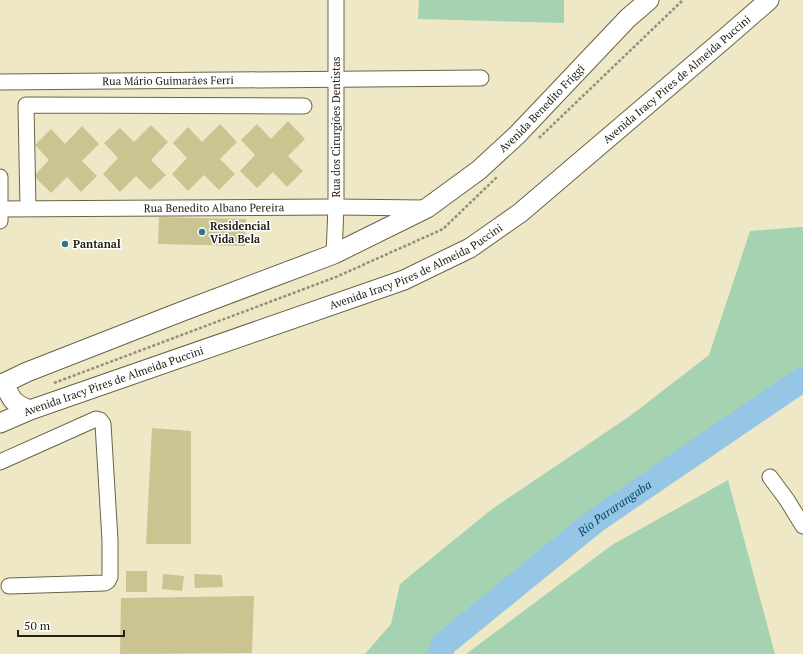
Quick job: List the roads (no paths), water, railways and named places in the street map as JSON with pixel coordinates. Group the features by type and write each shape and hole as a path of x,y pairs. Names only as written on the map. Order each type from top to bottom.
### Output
{"main road":[{"name":"Avenida Benedito Friggi","path":"427,208 479,170 511,140 628,18 648,0"},
{"name":"Avenida Iracy Pires de Almeida Puccini","path":"0,422 30,410 404,280 470,248 520,213 769,0"},
{"path":"30,410 18,406 11,399 1,380 27,372 334,254 427,208"}],"street":[{"name":"Rua dos Cirurgiões Dentistas","path":"334,254 336,207 336,0"},
{"name":"Rua Mário Guimarães Ferri","path":"0,82 481,78"},
{"path":"28,208 26,105 304,106"},
{"path":"0,177 0,221"},
{"name":"Rua Benedito Albano Pereira","path":"0,209 336,207 427,208"},
{"path":"0,462 96,419 100,420 103,424 110,540 110,577 108,582 9,586"},
{"path":"770,478 787,500 803,526"}],"waterway":[{"name":"Rio Pararangaba","path":"440,654 444,644 595,521 803,379"}],"place":[{"name":"Residencial Vida Bela","path":"202,232"},
{"name":"Pantanal","path":"65,244"}]}
